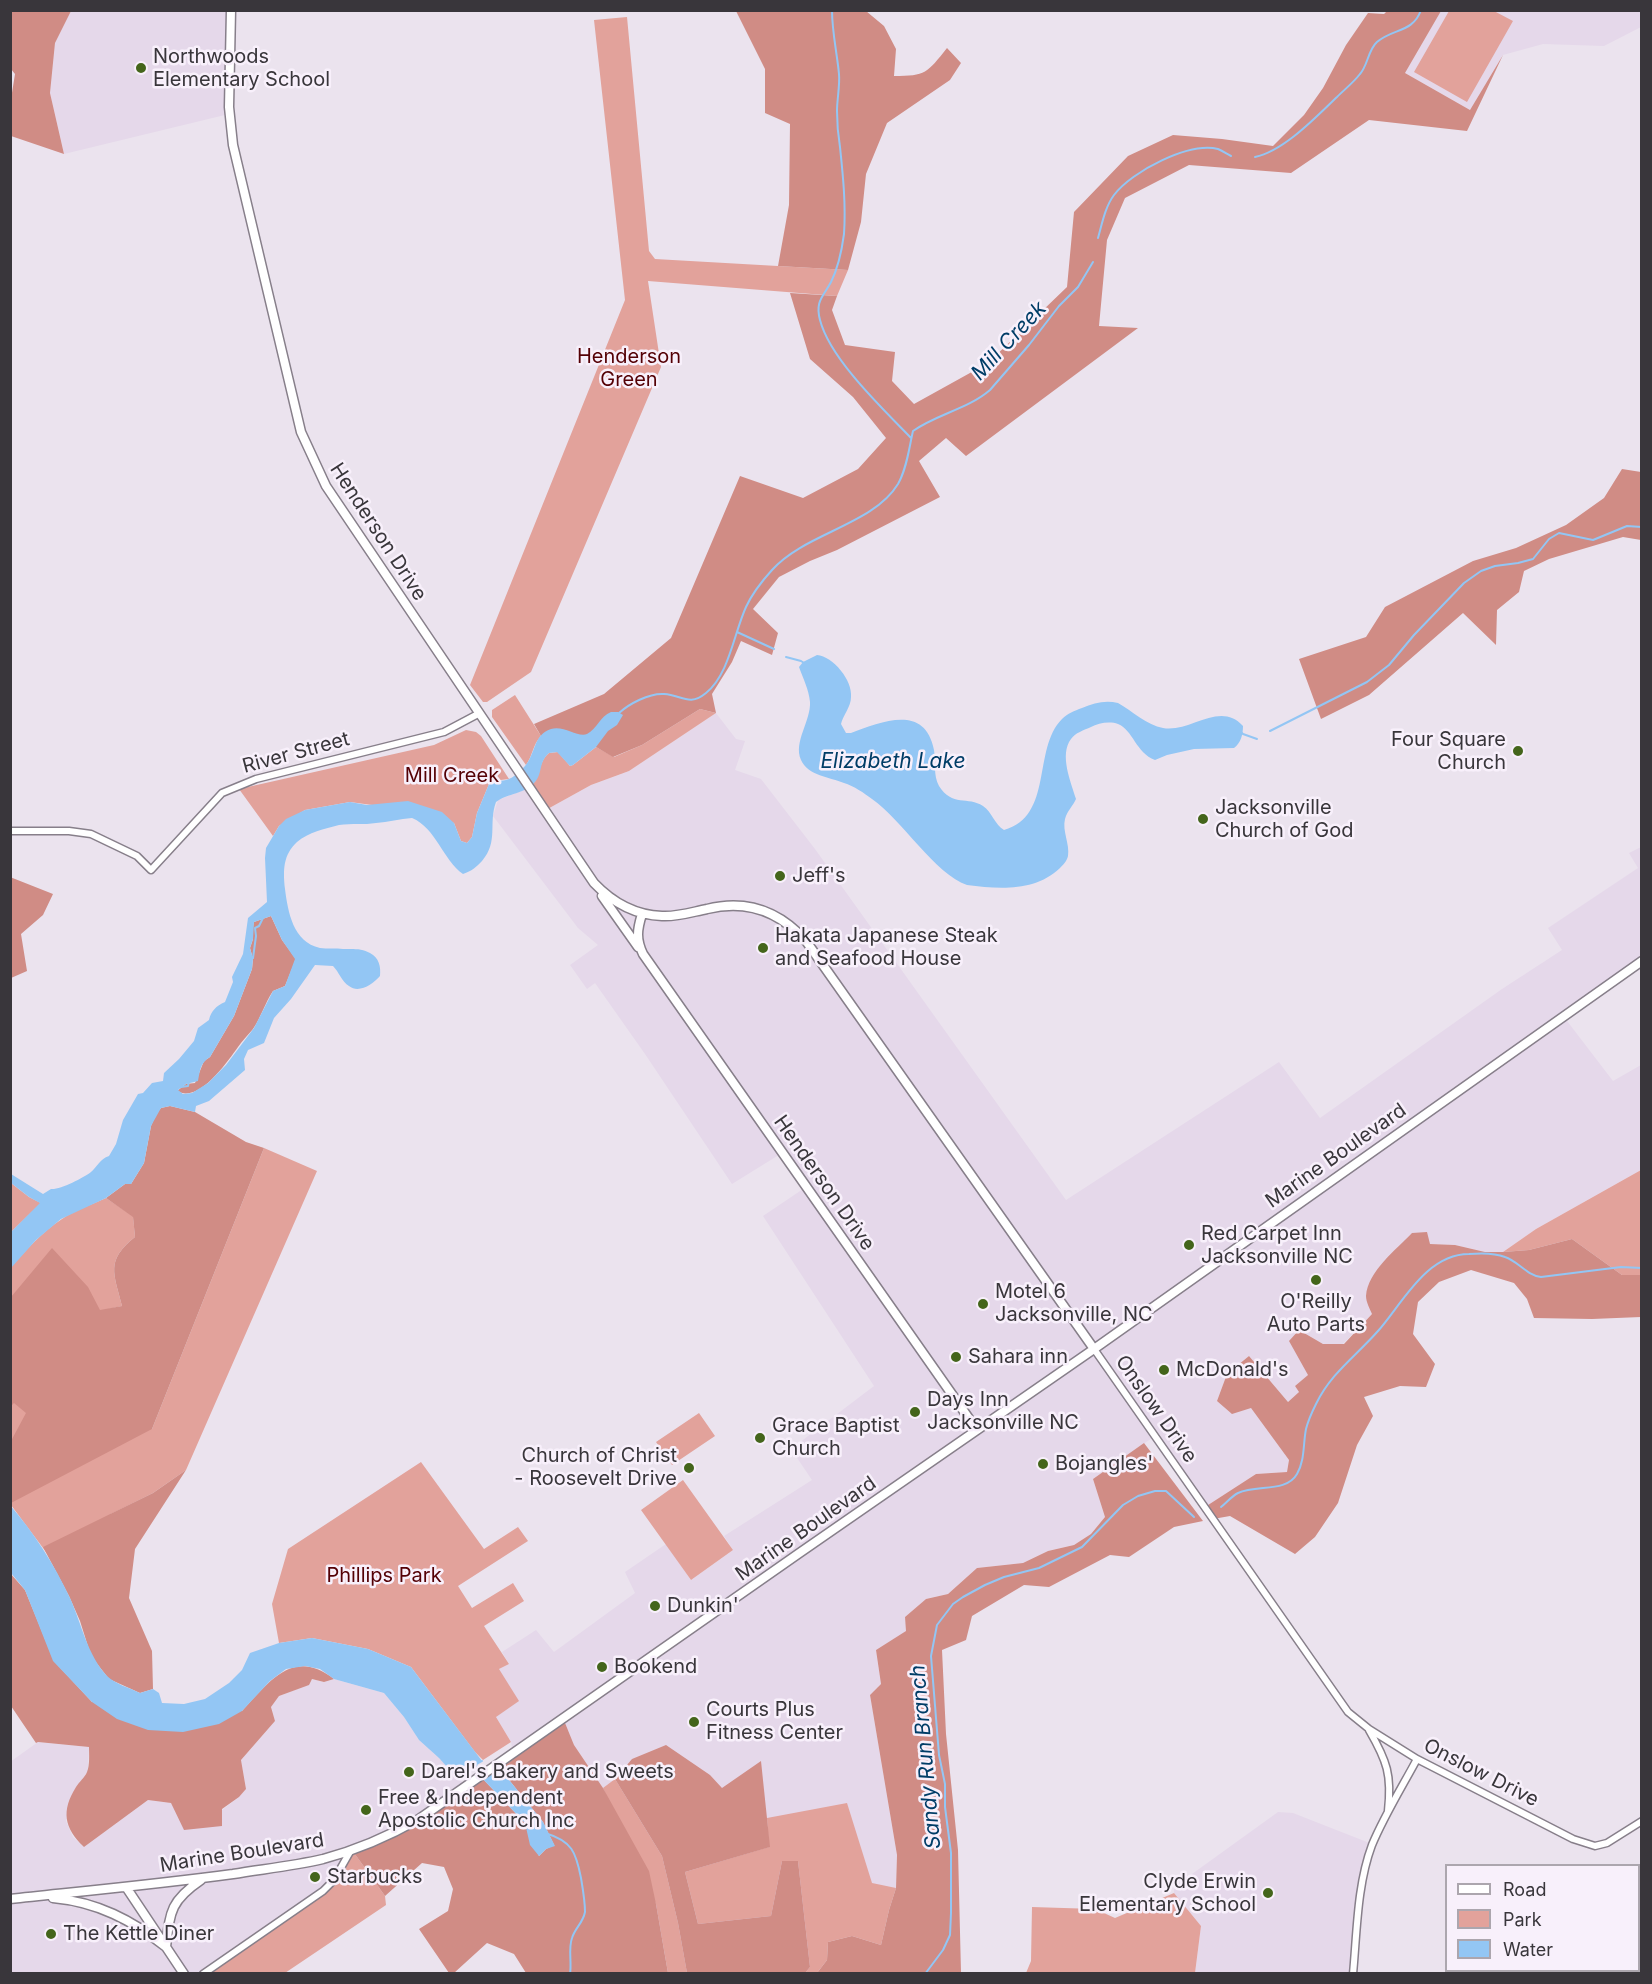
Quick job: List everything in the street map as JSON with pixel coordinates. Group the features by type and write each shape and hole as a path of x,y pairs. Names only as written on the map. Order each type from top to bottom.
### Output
{"main road":[{"name":"Henderson Drive","path":"231,10 229,107 233,145 301,432 322,480 594,884 978,1430"},
{"name":"Henderson Drive","path":"594,884 608,898 642,914 637,931 637,942 643,954"},
{"name":"Onslow Drive","path":"642,914 663,917 733,906 754,908 773,914 792,926 806,941 1094,1349"},
{"name":"Marine Boulevard","path":"10,1899 203,1878 289,1866 352,1850 419,1819 1094,1349 1641,961"},
{"path":"166,1947 174,1903 186,1890 203,1878"},
{"path":"126,1887 184,1974"},
{"path":"33,1897 65,1899 93,1905 144,1929 166,1947"}],"street":[{"name":"River Street","path":"10,831 69,831 91,834 137,856 151,870 222,793 256,779 444,732 478,714"},
{"name":"Onslow Drive","path":"1094,1349 1348,1712 1369,1729 1417,1759 1573,1839 1595,1846 1607,1843 1641,1821"},
{"path":"1369,1729 1381,1750 1388,1769 1390,1791 1387,1815"},
{"path":"1353,1974 1361,1894 1372,1844 1417,1759"},
{"path":"203,1974 323,1891 334,1880 352,1850"}],"shaded area":[{"path":"11,10 71,11 55,43 50,93 64,154 11,136 11,99 15,74 11,69"},
{"name":"Northwoods Elementary School","path":"71,11 231,11 229,114 64,154 50,93 55,43"},
{"path":"736,11 866,11 884,26 896,49 894,76 920,74 930,68 947,48 961,63 950,80 887,123 866,174 861,222 848,270 778,266 789,205 790,124 765,113 765,69"},
{"path":"1387,11 1441,11 1405,73 1470,110 1503,55 1467,131 1369,120 1291,173 1189,165 1125,198 1107,240 1099,326 1138,328 966,456 946,438 919,461 940,497 779,577 753,609 778,633 772,655 741,641 732,662 712,694 716,713 700,709 642,745 613,757 596,747 541,736 534,724 604,694 671,638 740,476 803,498 858,469 886,438 853,397 810,359 790,293 837,296 832,310 845,345 895,352 892,381 914,404 988,363 1067,287 1074,212 1128,156 1173,135 1273,146 1304,115 1368,13 1384,14"},
{"path":"1441,11 1641,11 1641,27 1604,46 1543,44 1503,55 1470,110 1405,73"},
{"path":"1622,469 1641,472 1641,540 1623,537 1549,559 1524,571 1519,592 1497,610 1496,645 1463,613 1369,695 1321,719 1299,659 1366,637 1385,607 1473,561 1516,548 1566,525 1604,498"},
{"path":"716,713 736,739 745,741 735,770 761,779 815,849 1066,1200 1279,1062 1320,1118 1502,989 1562,950 1548,928 1638,868 1629,853 1641,847 1641,961 1564,1017 1613,1081 1641,1065 1641,1170 1536,1229 1503,1252 1485,1252 1455,1245 1430,1244 1372,1314 1343,1344 1323,1344 1299,1330 1308,1375 1295,1386 1299,1392 1288,1402 1249,1356 1227,1374 1217,1401 1251,1408 1289,1460 1287,1472 1256,1474 1205,1507 1155,1436 1093,1479 1105,1517 1091,1534 1074,1545 1048,1551 1023,1563 977,1568 948,1594 926,1599 905,1617 907,1631 876,1650 881,1684 870,1695 897,1855 896,1888 828,1942 817,1973 668,1973 664,1944 603,1788 574,1745 563,1719 513,1753 511,1742 496,1717 499,1669 509,1664 502,1652 536,1630 554,1652 635,1593 625,1572 666,1544 691,1580 733,1550 724,1536 812,1480 791,1449 874,1386 763,1216 806,1187 782,1153 732,1184 595,983 587,989 570,965 598,945 578,928 493,816 498,800 526,789 544,811 591,785 629,771"},
{"path":"10,877 53,894 43,915 21,934 27,971 11,978"},
{"path":"271,916 282,940 296,959 285,986 273,991 253,1029 212,1080 194,1092 177,1091 186,1084 195,1083 204,1061 210,1057 234,1016 252,969 253,959 250,948 254,922"},
{"path":"170,1106 195,1112 246,1142 264,1148 152,1429 11,1503 11,1441 26,1413 14,1403 11,1406 11,1297 52,1248 88,1287 100,1310 122,1306 114,1268 119,1253 135,1237 133,1217 106,1198 125,1184 131,1184 144,1163 151,1126 156,1114 161,1108"},
{"path":"1427,1232 1430,1244 1455,1245 1485,1252 1529,1250 1572,1239 1622,1275 1641,1275 1641,1317 1534,1318 1527,1299 1514,1283 1471,1270 1439,1282 1418,1302 1413,1334 1435,1364 1426,1387 1400,1386 1364,1397 1373,1416 1357,1445 1338,1503 1315,1537 1295,1554 1230,1516 1213,1519 1205,1507 1256,1474 1287,1472 1289,1460 1251,1408 1232,1414 1217,1401 1227,1374 1249,1356 1288,1402 1299,1392 1295,1386 1308,1375 1289,1341 1299,1330 1323,1344 1344,1344 1372,1314 1366,1296 1377,1270 1412,1233"},
{"path":"1144,1443 1203,1521 1174,1527 1129,1557 1110,1555 1049,1587 1024,1585 972,1616 966,1640 942,1650 946,1734 958,1850 961,1973 817,1973 827,1960 828,1942 852,1936 881,1945 896,1888 897,1855 870,1695 881,1684 876,1650 906,1631 905,1617 926,1599 948,1594 977,1568 1023,1563 1048,1551 1074,1545 1091,1534 1105,1517 1093,1479"},
{"path":"186,1470 135,1549 129,1598 152,1651 153,1689 140,1693 109,1679 91,1656 69,1596 43,1547 153,1493"},
{"path":"10,1573 25,1590 54,1661 92,1702 242,1711 272,1680 294,1667 306,1666 319,1670 334,1679 324,1682 312,1679 309,1685 279,1696 271,1707 275,1721 241,1760 246,1789 222,1809 222,1826 184,1830 171,1803 148,1800 84,1847 72,1833 67,1812 71,1796 87,1772 89,1747 36,1743 11,1706"},
{"path":"312,1679 324,1682 334,1679 384,1693 419,1740 466,1786 203,1973 11,1973 10,1762 38,1742 89,1747 88,1771 75,1789 66,1821 73,1837 84,1847 148,1800 171,1803 222,1826 222,1810 246,1789 241,1760 275,1721 271,1706 279,1696 308,1685"},
{"path":"563,1718 574,1745 603,1788 649,1871 668,1973 526,1973 514,1954 487,1943 454,1973 449,1973 419,1929 448,1911 453,1889 444,1867 422,1863 385,1896 352,1850 398,1830 480,1776 525,1823 539,1856 554,1845 543,1822 497,1765"},
{"path":"666,1745 710,1775 722,1788 761,1761 770,1847 685,1872 698,1924 771,1916 782,1861 798,1861 810,1967 805,1973 687,1973 662,1856 615,1779 632,1759"},
{"name":"Clyde Erwin Elementary School","path":"1278,1812 1293,1813 1372,1844 1366,1865 1353,1973 1195,1973 1201,1926 1174,1893 1174,1887"}],"green space":[{"path":"1449,11 1494,11 1513,21 1467,102 1414,72"},
{"name":"Henderson Green","path":"627,17 649,251 655,259 848,270 837,296 648,281 661,367 531,672 487,702 483,702 470,685 625,300 594,20"},
{"name":"Mill Creek","path":"515,695 541,736 526,765 492,717 492,710"},
{"path":"700,709 716,713 629,771 591,785 544,811 531,786 549,753 558,752 570,766 596,747 614,757 642,745"},
{"name":"Mill Creek","path":"466,730 476,732 481,736 509,779 492,781 489,784 477,813 472,837 467,843 461,841 454,823 350,802 305,810 279,826 273,836 239,789 434,745"},
{"path":"264,1148 317,1171 186,1470 153,1493 111,1514 78,1595 11,1505 10,1268 34,1242 55,1224 72,1213 106,1198 133,1216 135,1237 119,1253 114,1268 122,1306 109,1309 152,1429"},
{"path":"1641,1170 1641,1275 1622,1275 1572,1239 1529,1250 1503,1252 1536,1229"},
{"path":"11,1183 41,1203 11,1232"},
{"path":"699,1413 715,1436 672,1465 656,1442"},
{"name":"Phillips Park","path":"421,1462 484,1549 518,1527 528,1541 458,1586 472,1608 513,1583 524,1601 484,1626 509,1664 499,1669 519,1701 496,1717 511,1742 483,1760 411,1667 368,1649 312,1638 279,1643 272,1604 288,1549"},
{"path":"683,1480 733,1550 691,1580 641,1510"},
{"path":"615,1779 662,1856 687,1973 668,1973 656,1904 603,1788"},
{"path":"847,1803 872,1883 896,1888 881,1945 852,1936 828,1942 827,1960 817,1973 805,1973 810,1967 798,1861 782,1861 771,1916 698,1924 685,1872 769,1847 767,1818"},
{"path":"352,1850 385,1896 386,1905 285,1973 203,1974 323,1891"},
{"path":"1174,1893 1201,1926 1195,1973 1026,1973 1031,1961 1032,1907 1095,1909 1115,1918"}],"water":[{"name":"Elizabeth Lake","path":"817,655 823,656 841,670 849,684 851,701 841,724 846,733 888,721 912,721 921,726 929,735 934,750 939,786 949,797 983,806 1004,830 1020,822 1030,811 1036,797 1047,747 1053,732 1062,719 1076,710 1100,702 1118,703 1145,721 1163,728 1184,726 1205,719 1225,716 1243,726 1243,732 1234,748 1194,749 1155,760 1143,752 1127,731 1118,724 1101,724 1080,732 1071,739 1066,753 1067,769 1076,799 1065,819 1064,828 1068,851 1065,863 1050,876 1028,885 1004,888 967,885 943,870 883,808 869,797 851,786 814,773 804,765 799,746 810,702 799,667 803,662"},
{"path":"618,712 623,715 617,725 608,731 596,747 570,766 557,752 549,753 543,760 537,779 531,786 496,802 492,839 487,854 474,869 466,873 463,874 456,868 427,829 412,818 371,824 339,825 312,833 297,842 289,852 284,875 290,916 298,933 311,945 320,948 357,949 370,953 379,963 380,976 370,985 357,989 347,984 333,966 315,965 291,999 274,1018 264,1043 248,1050 244,1059 245,1070 209,1101 196,1106 195,1112 170,1106 161,1108 151,1126 144,1163 131,1184 125,1184 106,1198 61,1219 36,1240 11,1268 11,1232 40,1203 11,1183 11,1174 43,1194 83,1177 109,1156 116,1144 123,1120 138,1094 143,1093 152,1083 163,1081 164,1073 194,1041 198,1028 209,1020 214,1009 225,1002 233,982 232,977 243,954 248,918 267,902 266,848 286,819 305,810 350,802 367,805 408,801 442,812 454,823 461,841 467,843 472,837 477,813 489,784 509,779 519,772 529,761 541,735 556,728 587,734 607,714","holes":["271,916 282,940 295,959 285,986 273,991 254,1028 226,1065 208,1083 192,1093 183,1094 178,1090 186,1084 198,1081 202,1065 210,1057 234,1016 252,969 253,959 250,948 254,922"]},
{"path":"10,1505 50,1561 70,1598 94,1658 107,1676 114,1681 140,1693 153,1689 159,1693 162,1703 184,1704 205,1699 229,1683 242,1670 250,1653 279,1643 312,1638 368,1649 411,1667 482,1761 457,1778 419,1740 384,1693 334,1679 320,1669 305,1666 286,1669 270,1681 242,1711 219,1724 183,1732 148,1730 117,1719 92,1702 53,1661 25,1590 11,1573"},
{"path":"497,1765 543,1822 555,1846 546,1849 539,1856 530,1845 525,1823 480,1776"}],"waterway":[{"path":"832,10 839,74 837,120 845,223 838,265 818,308 820,320 834,351 846,367 911,438"},
{"name":"Mill Creek","path":"1255,157 1277,148 1309,123 1363,70 1377,42 1408,27 1421,10"},
{"name":"Mill Creek","path":"1098,238 1106,210 1114,195 1122,186 1147,168 1162,160 1192,150 1218,149 1231,156"},
{"name":"Mill Creek","path":"619,713 652,695 664,694 690,700 706,693 714,685 726,665 748,602 772,570 786,557 872,510 887,498 901,478 913,431 972,402 990,390 1059,306 1078,287 1093,262"},
{"path":"1270,731 1367,682 1389,665 1464,583 1481,571 1533,559 1549,539 1559,533 1593,540 1627,526 1642,527"},
{"path":"737,632 774,649"},
{"path":"786,657 804,663"},
{"path":"1241,732 1257,739"},
{"name":"Mill Creek","path":"253,958 255,928 259,926 264,916"},
{"name":"Mill Creek","path":"181,1087 188,1086 189,1081"},
{"name":"Sandy Run Branch","path":"1221,1507 1238,1493 1279,1486 1292,1480 1301,1463 1308,1423 1322,1393 1336,1374 1378,1331 1416,1282 1440,1262 1454,1256 1492,1254 1510,1259 1531,1274 1541,1277 1621,1267 1642,1268"},
{"name":"Sandy Run Branch","path":"925,1974 943,1950 950,1935 951,1913 951,1853 945,1807 945,1784 939,1755 931,1656 937,1625 953,1604 985,1585 1004,1577 1039,1568 1082,1547 1123,1505 1138,1496 1155,1491 1166,1491 1194,1517"},
{"path":"482,1761 475,1765 483,1771"},
{"path":"545,1833 567,1844 575,1854 581,1878 585,1912 571,1942 570,1974"}],"place":[{"name":"Northwoods Elementary School","path":"141,68"},
{"name":"Four Square Church","path":"1518,751"},
{"name":"Jacksonville Church of God","path":"1203,819"},
{"name":"Jeff's","path":"780,876"},
{"name":"Hakata Japanese Steak and Seafood House","path":"763,948"},
{"name":"Red Carpet Inn Jacksonville NC","path":"1189,1245"},
{"name":"O'Reilly Auto Parts","path":"1316,1280"},
{"name":"Motel 6 Jacksonville, NC","path":"983,1304"},
{"name":"Sahara inn","path":"956,1357"},
{"name":"McDonald's","path":"1164,1370"},
{"name":"Days Inn Jacksonville NC","path":"915,1412"},
{"name":"Grace Baptist Church","path":"760,1438"},
{"name":"Bojangles'","path":"1043,1464"},
{"name":"Church of Christ - Roosevelt Drive","path":"689,1468"},
{"name":"Dunkin'","path":"655,1606"},
{"name":"Bookend","path":"602,1667"},
{"name":"Courts Plus Fitness Center","path":"694,1722"},
{"name":"Darel's Bakery and Sweets","path":"409,1772"},
{"name":"Free & Independent Apostolic Church Inc","path":"366,1810"},
{"name":"Starbucks","path":"315,1877"},
{"name":"Clyde Erwin Elementary School","path":"1268,1893"},
{"name":"The Kettle Diner","path":"51,1934"}]}
